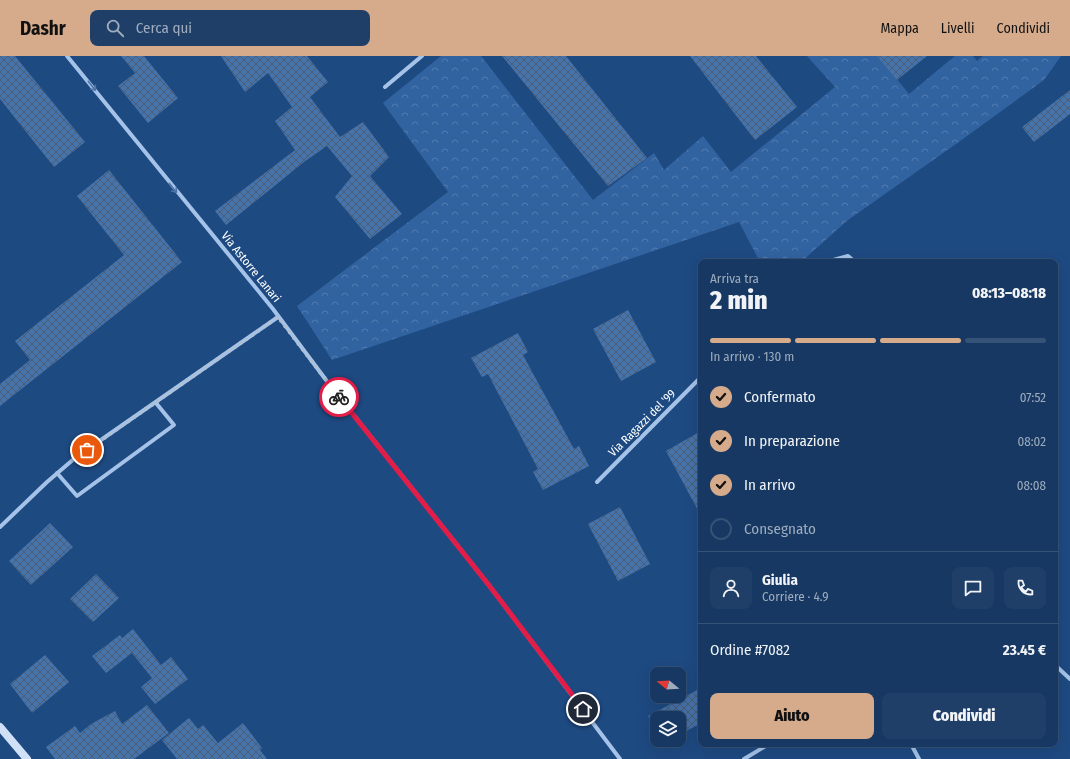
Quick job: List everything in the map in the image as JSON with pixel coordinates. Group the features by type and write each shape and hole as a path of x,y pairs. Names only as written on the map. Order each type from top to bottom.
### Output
{"street":[{"name":"Via Astorre Lanari","path":"67,56 278,317 329,384 488,584 620,759"},
{"path":"385,87 422,56"},
{"path":"837,259 848,256 852,259"},
{"path":"0,527 75,458 278,317"},
{"name":"Via Ragazzi del '99","path":"597,482 698,381"},
{"path":"57,473 77,496 174,425 156,403"},
{"path":"1058,668 1070,679"},
{"path":"0,726 27,759"},
{"path":"744,759 764,747"},
{"path":"913,747 919,759"}],"green space":[{"path":"441,56 481,56 593,200 654,153 664,170 703,136 731,172 835,87 807,56 878,56 909,94 955,56 973,56 977,61 983,56 1061,56 1044,80 848,220 804,259 758,259 739,222 332,360 297,306 448,192 383,103"}],"building":[{"path":"0,56 15,56 85,142 54,167 0,99"},
{"path":"121,56 144,56 178,98 148,123 118,86 135,73"},
{"path":"221,56 307,56 328,82 310,97 340,137 363,122 389,157 370,176 402,214 370,239 335,197 352,176 327,146 304,162 226,225 215,211 295,150 275,121 292,107 268,73 245,92"},
{"path":"502,56 566,56 647,158 608,186"},
{"path":"690,56 756,56 797,107 755,140"},
{"path":"877,56 927,56 897,80"},
{"path":"1070,90 1070,114 1034,142 1022,127"},
{"path":"109,170 182,262 0,406 0,384 30,360 15,341 124,255 77,196"},
{"path":"628,310 656,362 621,381 593,329"},
{"path":"518,333 528,352 523,355 574,449 579,446 589,466 543,490 533,472 538,469 488,374 482,377 471,358"},
{"path":"698,433 698,510 666,451"},
{"path":"620,507 650,564 618,581 588,524"},
{"path":"50,523 73,547 31,585 9,561"},
{"path":"96,574 119,598 93,622 70,599"},
{"path":"133,629 161,665 171,657 188,679 155,704 141,687 152,678 132,653 106,673 92,656 120,635 122,638"},
{"path":"45,655 69,682 32,713 10,684"},
{"path":"698,690 698,725 686,731 686,711 657,711 673,703 686,703 686,696"},
{"path":"147,705 169,733 134,759 55,759 46,747 75,726 80,733 91,724 115,711 122,724"},
{"path":"189,718 198,729 203,725 218,743 243,723 262,748 260,750 267,759 177,759 162,740"}],"way so far":[{"path":"87,450 278,317 339,397"}],"route":[{"path":"339,397 488,584 583,709"}]}
